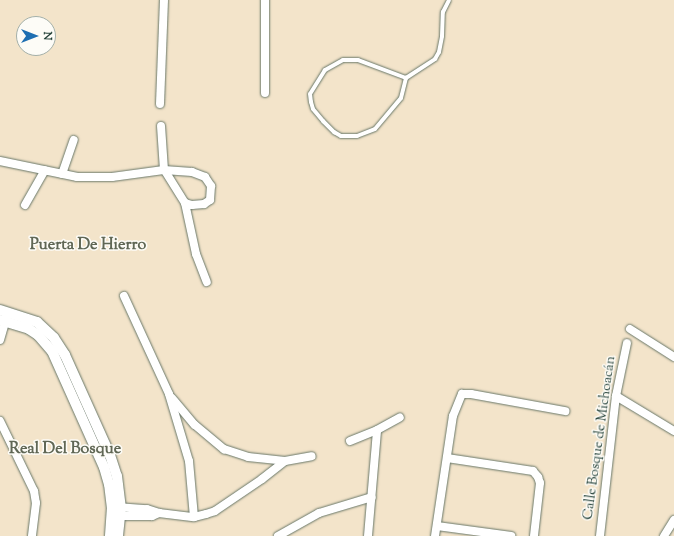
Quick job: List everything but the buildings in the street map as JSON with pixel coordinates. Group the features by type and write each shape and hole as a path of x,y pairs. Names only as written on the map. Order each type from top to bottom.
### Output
{"street":[{"path":"160,104 164,0"},
{"path":"265,0 265,93"},
{"path":"161,126 164,170 185,203 196,254 206,282"},
{"path":"62,174 74,140"},
{"path":"0,154 10,161"},
{"path":"0,160 77,177 112,177 164,170 192,172 205,177 209,181 212,192 210,200 199,206 185,203"},
{"path":"25,205 45,170"},
{"path":"124,296 169,394 189,461 194,517"},
{"path":"0,340 3,316 37,322 54,338 65,355 110,455 118,484 116,511 118,536"},
{"path":"630,329 674,357"},
{"name":"Calle Bosque de Michoacán","path":"600,536 616,396 627,343"},
{"path":"169,394 195,425 224,449 248,457 285,461 312,456"},
{"path":"435,536 453,416 462,394 471,394 565,411"},
{"path":"616,396 674,431"},
{"path":"350,440 377,430 400,417"},
{"path":"0,421 34,491 36,503 32,536"},
{"path":"368,536 377,430"},
{"path":"447,458 529,469 538,477 540,487 534,536"},
{"path":"116,511 152,516 159,513 194,517 215,511 262,479 285,461"},
{"path":"278,536 319,513 372,497"},
{"path":"110,536 116,511"},
{"path":"664,536 674,520"},
{"path":"437,526 511,536"}],"lane":[{"path":"406,78 358,60 343,60 325,70 310,94 311,102 320,118 334,132 341,136 357,136 375,129 401,98 406,78 435,59 439,52 441,41 443,12 449,0"}],"district":[{"name":"Puerta De Hierro","path":"88,246"},
{"name":"Real Del Bosque","path":"65,450"}]}
